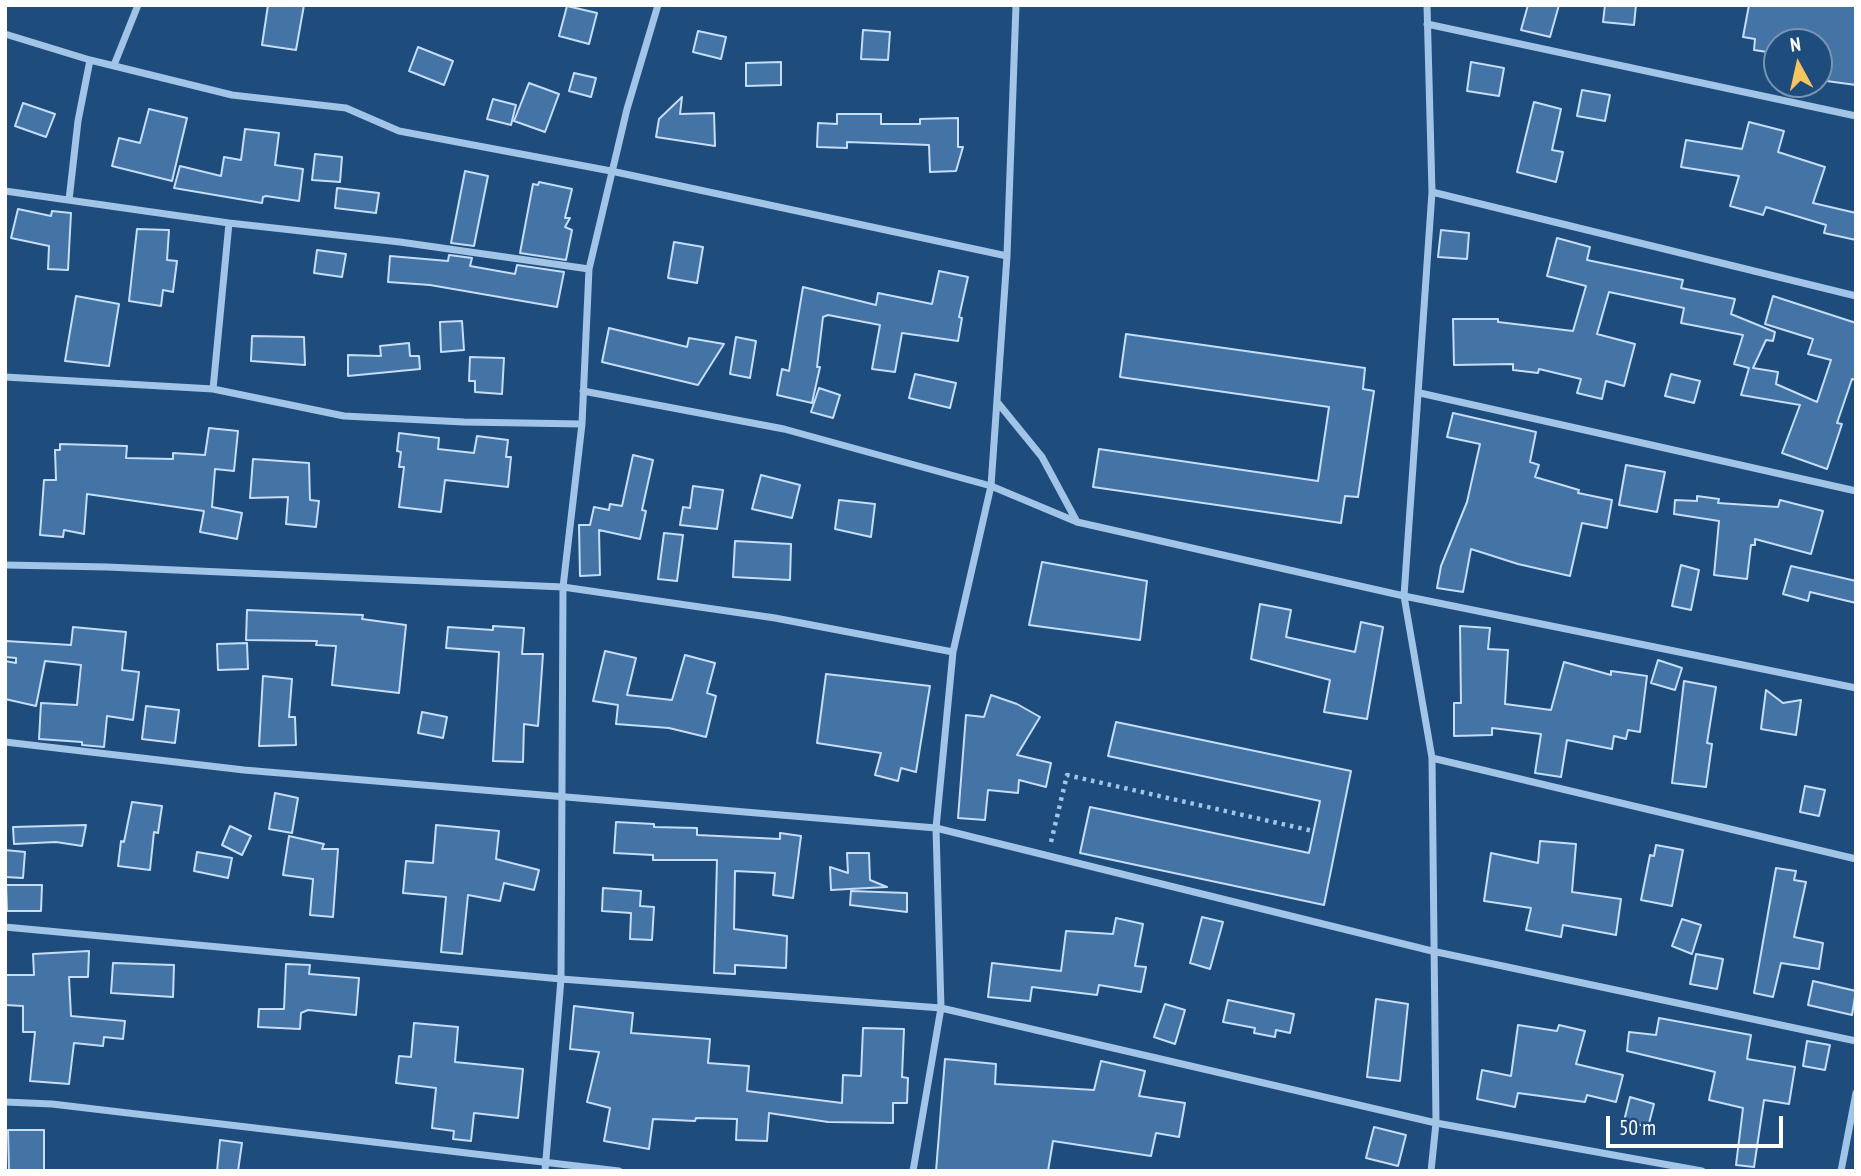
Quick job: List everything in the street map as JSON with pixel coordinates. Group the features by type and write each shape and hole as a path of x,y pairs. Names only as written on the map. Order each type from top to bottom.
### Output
{"street":[{"path":"114,65 138,5"},
{"path":"545,1167 561,979 563,587 582,424 589,269 611,171 658,5"},
{"path":"913,1171 940,1008 936,828 953,652 991,486 1007,256 1016,5"},
{"path":"1427,5 1432,192 1404,596 1432,758 1432,951 1436,1123 1432,1171"},
{"path":"1427,24 1856,116"},
{"path":"5,34 90,60 232,95 346,108 399,131 611,171 1007,256"},
{"path":"69,200 78,121 90,60"},
{"path":"5,191 589,269"},
{"path":"1432,192 1856,296"},
{"path":"213,389 229,223"},
{"path":"5,377 213,389 344,416 582,424"},
{"path":"583,391 784,429 991,486 1077,522 1404,596 1856,688"},
{"path":"1420,393 1856,491"},
{"path":"997,402 1042,457 1077,522"},
{"path":"5,565 107,566 563,587 775,618 953,652"},
{"path":"5,742 244,770 563,799 936,828 1432,951 1856,1041"},
{"path":"1432,758 1856,859"},
{"path":"5,927 561,979 940,1008 1436,1123 1702,1171"},
{"path":"1840,1171 1856,1093"},
{"path":"5,1102 52,1104 545,1167 619,1171"}],"path":[{"path":"1047,856 1067,775 1313,831"}],"building":[{"path":"268,5 304,5 296,50 262,45"},
{"path":"1528,5 1559,5 1550,37 1521,30"},
{"path":"1605,5 1636,5 1634,25 1603,22"},
{"path":"1749,5 1856,5 1856,85 1833,82 1833,28 1763,28 1763,51 1754,50 1755,39 1743,37"},
{"path":"567,6 597,13 589,44 559,36"},
{"path":"863,30 890,32 888,60 861,59"},
{"path":"698,31 726,37 721,59 693,52"},
{"path":"418,47 453,61 444,85 409,71"},
{"path":"781,62 781,85 746,86 746,63"},
{"path":"1471,62 1504,68 1499,96 1467,91"},
{"path":"574,73 596,78 591,97 569,91"},
{"path":"529,83 559,94 545,132 514,121"},
{"path":"1582,90 1610,95 1605,121 1577,116"},
{"path":"682,97 680,114 714,113 715,146 656,137 659,119"},
{"path":"493,99 516,105 511,125 487,119"},
{"path":"1534,102 1561,109 1552,150 1563,152 1556,182 1517,172"},
{"path":"23,103 55,114 46,137 15,126"},
{"path":"149,109 187,118 172,181 112,166 119,138 140,143"},
{"path":"837,114 881,114 881,124 920,124 920,119 958,118 958,147 963,147 956,171 930,172 929,145 847,142 847,148 817,147 818,123 837,124"},
{"path":"1749,122 1784,131 1778,152 1825,167 1813,203 1856,213 1856,240 1824,233 1826,225 1766,207 1763,215 1730,206 1739,176 1681,167 1686,140 1742,149"},
{"path":"245,129 279,133 275,165 303,169 299,201 266,196 263,197 262,203 174,188 180,166 221,176 224,157 241,160"},
{"path":"315,154 342,157 340,182 312,180"},
{"path":"465,171 488,176 474,246 451,243"},
{"path":"539,182 572,189 565,218 570,218 565,227 572,230 566,260 520,253 533,184 538,185"},
{"path":"337,188 379,193 376,213 335,208"},
{"path":"18,209 51,216 52,211 71,213 68,270 48,269 49,246 11,238"},
{"path":"137,229 169,230 167,260 177,261 173,292 163,290 161,306 129,301"},
{"path":"1441,230 1469,233 1467,259 1438,257"},
{"path":"1557,238 1590,247 1587,260 1683,280 1681,288 1735,299 1731,314 1775,332 1773,341 1766,340 1753,368 1778,372 1776,384 1817,402 1831,360 1808,354 1813,339 1765,324 1773,296 1856,323 1856,380 1852,379 1837,423 1842,424 1827,469 1782,453 1800,405 1741,395 1749,368 1734,364 1743,335 1681,323 1684,308 1609,292 1597,334 1635,344 1624,386 1606,381 1602,399 1577,393 1581,379 1539,369 1538,373 1513,370 1513,364 1454,365 1453,319 1498,319 1498,322 1573,331 1586,286 1547,276"},
{"path":"674,242 703,247 697,283 668,278"},
{"path":"317,250 346,254 342,277 314,273"},
{"path":"449,255 472,258 470,266 515,274 517,265 564,272 557,307 430,285 388,282 390,256 448,261"},
{"path":"939,271 968,277 959,317 962,318 958,341 902,333 895,372 872,369 880,325 828,315 823,317 817,367 820,367 812,403 777,395 782,369 789,371 803,287 876,305 878,293 932,304"},
{"path":"76,296 119,304 109,366 65,361"},
{"path":"462,321 464,350 441,352 440,322"},
{"path":"609,328 687,347 689,338 724,344 698,385 602,362"},
{"path":"1126,334 1365,368 1363,389 1374,391 1358,497 1345,496 1341,523 1093,487 1099,449 1318,481 1329,407 1120,377"},
{"path":"252,336 304,337 305,365 251,361"},
{"path":"736,337 756,341 750,378 730,374"},
{"path":"409,343 410,356 419,356 420,369 348,376 348,355 381,356 380,346"},
{"path":"470,357 504,358 502,394 475,392 475,381 469,381"},
{"path":"915,374 956,383 950,408 909,398"},
{"path":"1671,374 1700,381 1694,403 1665,396"},
{"path":"819,388 840,395 833,418 811,412"},
{"path":"1453,413 1536,432 1530,462 1539,465 1535,477 1579,490 1578,493 1612,500 1607,528 1582,523 1570,576 1518,564 1471,549 1463,592 1437,588 1441,566 1467,502 1480,444 1447,437"},
{"path":"209,428 238,431 234,471 215,469 212,507 242,513 237,539 200,532 204,511 87,494 84,534 64,530 63,537 40,535 44,480 56,480 55,450 60,450 60,444 127,446 126,458 173,459 173,453 205,455"},
{"path":"399,433 439,438 438,449 474,453 477,436 508,440 506,457 511,457 508,487 445,480 441,512 399,507 404,467 399,467"},
{"path":"633,455 653,460 642,510 646,511 640,539 599,530 600,575 580,576 579,525 590,525 594,507 609,510 610,504 622,506"},
{"path":"253,459 309,463 310,500 319,501 316,527 286,524 288,497 250,498"},
{"path":"1626,465 1665,472 1657,512 1619,505"},
{"path":"761,475 800,485 792,518 752,509"},
{"path":"693,486 723,490 717,529 680,525 683,507 690,508"},
{"path":"1697,496 1719,499 1718,503 1778,507 1780,500 1823,511 1811,554 1755,539 1755,545 1751,545 1747,579 1714,575 1719,521 1674,514 1675,500 1697,501"},
{"path":"839,500 875,504 871,537 835,529"},
{"path":"664,533 683,535 677,581 658,579"},
{"path":"735,541 791,544 790,580 733,577"},
{"path":"1042,562 1147,581 1140,640 1029,625"},
{"path":"1681,565 1699,570 1691,610 1672,606"},
{"path":"1791,566 1856,581 1856,603 1810,592 1808,601 1783,594"},
{"path":"1260,604 1291,610 1286,637 1355,652 1361,622 1383,627 1367,719 1324,712 1330,680 1251,659"},
{"path":"247,610 363,615 362,619 406,625 399,693 332,685 336,646 316,645 317,641 246,640"},
{"path":"493,626 524,628 522,654 543,654 538,726 524,724 523,762 493,761 499,652 446,648 448,627 493,630"},
{"path":"1460,626 1490,628 1488,649 1508,650 1505,704 1551,710 1564,662 1611,675 1611,671 1647,676 1640,732 1628,730 1626,739 1614,736 1612,749 1567,740 1561,777 1535,773 1541,734 1492,728 1492,735 1454,736 1454,703 1461,703"},
{"path":"73,627 126,632 122,670 139,672 133,720 107,716 104,747 82,745 82,742 39,739 41,703 77,705 81,665 45,661 36,706 5,699 5,661 16,663 16,658 5,657 6,641 71,645"},
{"path":"247,643 248,669 218,670 217,644"},
{"path":"605,651 636,658 627,695 672,700 685,655 715,663 707,693 716,696 706,737 669,728 616,724 618,705 593,701"},
{"path":"1658,660 1682,668 1675,690 1651,683"},
{"path":"826,674 930,686 916,772 901,768 898,781 875,775 881,753 817,743"},
{"path":"263,676 292,679 289,717 295,717 296,745 259,746"},
{"path":"1684,681 1716,687 1707,743 1712,744 1706,787 1672,783"},
{"path":"1766,690 1783,703 1801,700 1796,735 1761,729"},
{"path":"991,695 1017,704 1040,717 1017,755 1051,763 1046,787 1019,780 1018,793 988,790 985,820 958,818 966,715 984,717"},
{"path":"146,706 179,710 175,743 142,739"},
{"path":"422,712 447,717 443,738 418,733"},
{"path":"1116,722 1351,771 1324,905 1080,853 1090,807 1309,853 1320,801 1108,756"},
{"path":"1805,786 1825,790 1819,816 1800,812"},
{"path":"275,793 298,798 292,833 269,829"},
{"path":"132,802 162,806 158,833 154,832 150,870 118,866 121,841 124,842"},
{"path":"616,822 654,824 654,827 697,828 697,835 780,839 780,833 801,836 793,898 773,895 775,873 735,871 734,929 787,936 786,968 735,965 735,974 714,973 717,860 653,860 653,855 614,853"},
{"path":"86,825 82,846 56,842 14,844 13,827"},
{"path":"436,825 499,831 496,859 539,870 534,890 504,883 500,901 468,895 462,954 441,952 446,897 403,893 406,861 433,863"},
{"path":"230,826 251,836 242,855 222,845"},
{"path":"289,836 324,844 322,849 338,849 333,917 310,915 313,879 283,875"},
{"path":"1540,841 1576,844 1572,892 1621,899 1616,935 1563,925 1561,937 1526,930 1531,908 1484,901 1491,853 1538,863"},
{"path":"1656,845 1683,850 1672,906 1641,900 1650,855 1654,856"},
{"path":"5,850 25,852 23,878 5,877"},
{"path":"197,852 232,858 228,878 194,871"},
{"path":"847,853 869,853 870,880 887,887 831,890 830,867 848,873"},
{"path":"1776,868 1796,871 1794,880 1806,882 1794,937 1823,943 1819,969 1781,963 1773,997 1754,993"},
{"path":"6,885 42,885 41,911 7,911"},
{"path":"603,888 641,891 640,906 654,907 652,940 630,939 631,913 602,911"},
{"path":"851,891 907,893 907,912 850,905"},
{"path":"1202,917 1223,922 1210,969 1190,963"},
{"path":"1116,918 1143,924 1135,966 1146,967 1141,992 1099,985 1097,995 1032,987 1030,1001 988,997 992,963 1061,971 1066,931 1113,934"},
{"path":"1682,919 1701,925 1692,954 1672,946"},
{"path":"89,951 88,977 69,977 71,1016 125,1021 123,1039 104,1037 103,1046 74,1043 69,1084 30,1081 35,1032 23,1032 23,1006 5,1005 5,975 34,975 33,954"},
{"path":"1696,954 1723,959 1717,989 1690,984"},
{"path":"113,963 174,965 173,997 111,993"},
{"path":"286,964 310,965 309,974 359,978 356,1015 308,1010 301,1013 300,1029 258,1027 259,1009 284,1009"},
{"path":"1813,981 1856,991 1852,1015 1808,1005"},
{"path":"1376,999 1408,1004 1400,1081 1367,1077"},
{"path":"1228,1000 1294,1014 1290,1033 1276,1030 1275,1037 1254,1033 1255,1028 1223,1022"},
{"path":"1165,1004 1185,1010 1175,1044 1154,1037"},
{"path":"574,1006 633,1013 631,1033 710,1039 708,1063 749,1066 747,1091 842,1103 843,1075 861,1076 863,1028 904,1029 902,1077 908,1078 907,1103 893,1103 893,1123 828,1122 769,1113 767,1141 736,1140 737,1119 696,1118 695,1121 653,1119 649,1149 604,1141 610,1108 587,1102 599,1052 570,1049"},
{"path":"1659,1018 1751,1035 1747,1059 1795,1067 1789,1104 1764,1100 1754,1167 1736,1165 1743,1108 1709,1100 1715,1072 1627,1051 1629,1032 1656,1035"},
{"path":"414,1023 458,1027 455,1062 523,1069 518,1118 474,1113 471,1141 453,1139 454,1131 432,1128 436,1088 396,1083 399,1056 411,1057"},
{"path":"1518,1025 1557,1031 1559,1025 1585,1031 1576,1064 1623,1075 1616,1102 1587,1095 1585,1102 1518,1093 1515,1107 1477,1099 1482,1070 1511,1076"},
{"path":"1807,1041 1830,1045 1825,1070 1803,1066"},
{"path":"945,1059 996,1064 995,1084 1094,1090 1101,1061 1145,1071 1139,1096 1185,1103 1179,1137 1156,1133 1151,1156 1053,1141 1048,1171 936,1171"},
{"path":"1630,1097 1654,1104 1648,1127 1624,1121"},
{"path":"1374,1127 1406,1135 1398,1166 1366,1158"},
{"path":"8,1130 44,1130 44,1171 9,1171"},
{"path":"220,1140 242,1143 238,1171 217,1171"}]}
